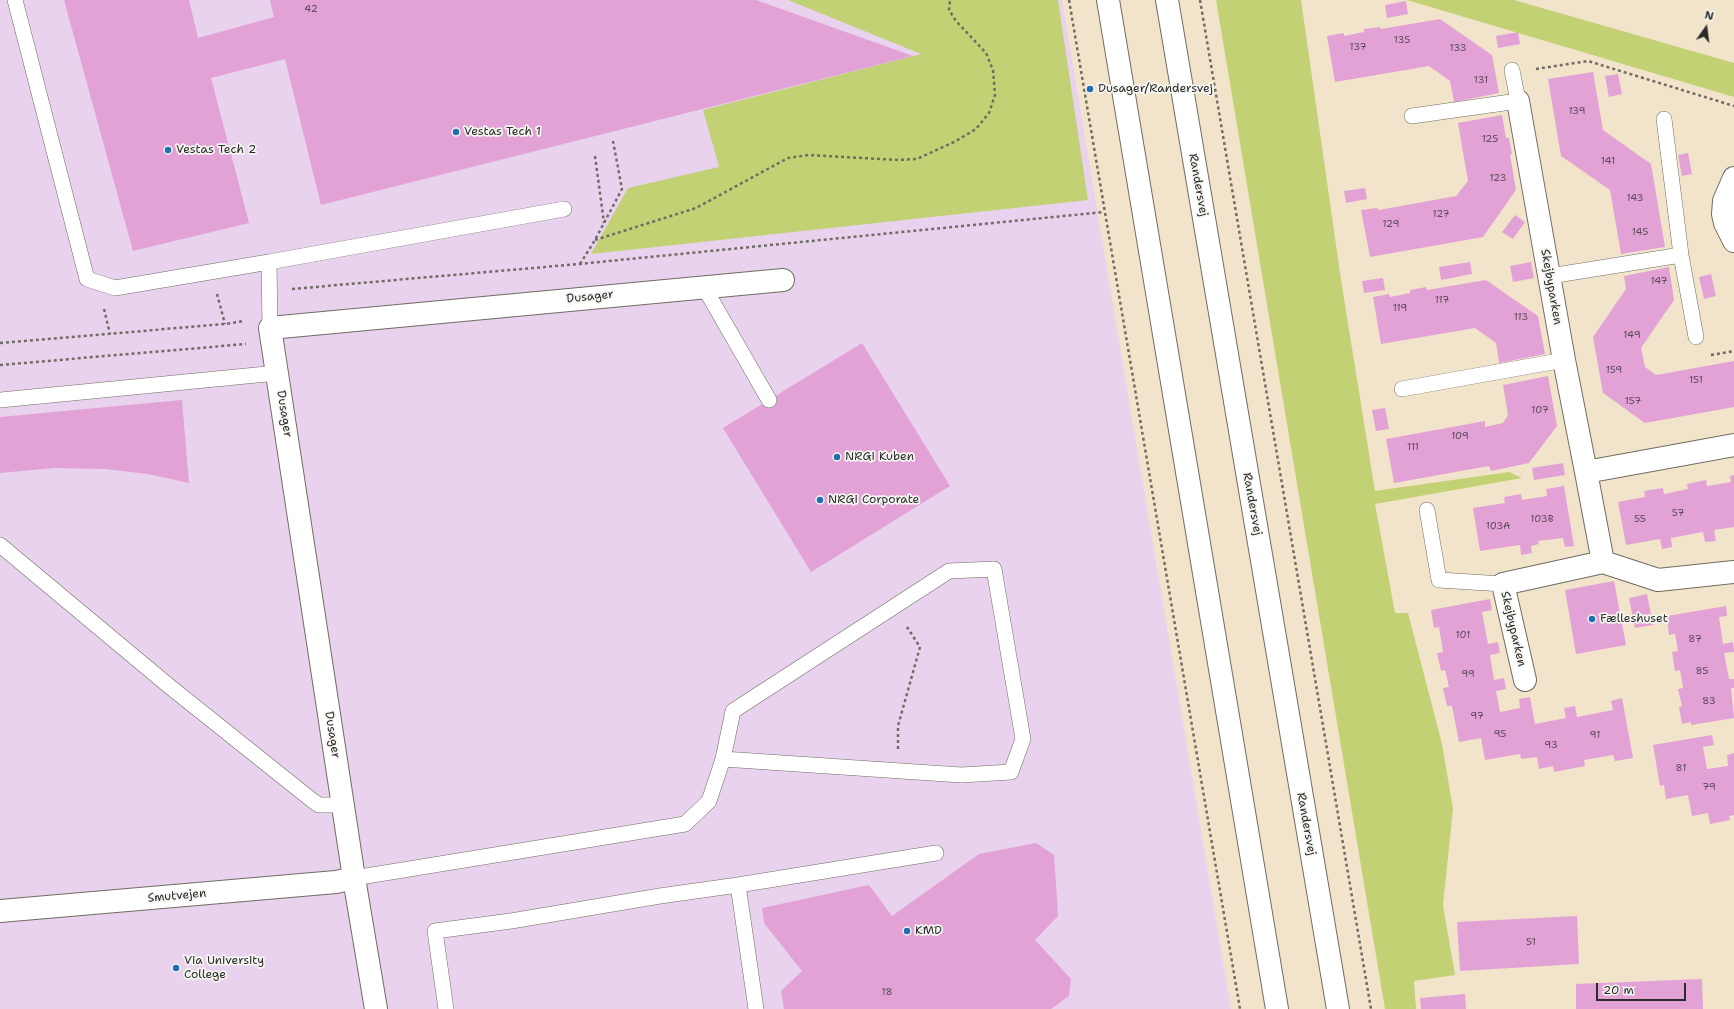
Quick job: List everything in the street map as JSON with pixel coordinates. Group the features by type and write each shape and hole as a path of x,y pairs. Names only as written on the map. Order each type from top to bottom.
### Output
{"street":[{"path":"1108,0 1277,1009"},
{"name":"Randersvej","path":"1167,0 1338,1009"},
{"name":"Skejbyparken","path":"1518,102 1564,360 1603,562 1503,584 1525,680"},
{"path":"1734,178 1724,202 1723,214 1725,224 1734,241"},
{"name":"Dusager","path":"376,1009 342,805 271,329 783,280"},
{"path":"1586,472 1734,445"},
{"path":"1603,562 1658,580 1734,572"},
{"name":"Smutvejen","path":"0,911 336,882 354,878"}],"lane":[{"path":"15,0 87,279 115,288 564,209"},
{"path":"1412,116 1518,102 1512,71"},
{"path":"1664,119 1681,255 1696,337"},
{"path":"1550,276 1681,255"},
{"path":"269,262 271,329"},
{"path":"704,287 769,400"},
{"path":"1402,390 1564,360"},
{"path":"0,400 277,373"},
{"path":"1427,510 1439,580 1503,584"},
{"path":"0,545 169,686 313,801 319,805 342,805"},
{"path":"354,878 685,824 709,800 723,759 733,711 949,571 994,569 1023,739 1011,772 961,775 723,759"},
{"path":"446,1009 435,931 511,921 936,853"},
{"path":"738,885 756,1009"}],"path":[{"path":"595,240 696,208 788,158 808,155 898,160 917,159 954,142 976,129 989,113 995,95 993,70 986,53 956,21 949,10 950,0"},
{"path":"1069,0 1240,1009"},
{"path":"1200,0 1371,1009"},
{"path":"1512,71 1588,61 1734,106"},
{"path":"579,264 595,240 622,189 613,141"},
{"path":"595,156 604,223"},
{"path":"270,291 579,264 1104,212"},
{"path":"211,272 225,324"},
{"path":"0,343 225,324 271,329"},
{"path":"0,365 271,329"},
{"path":"893,606 920,647 898,726 898,771"}],"shaded area":[{"path":"0,0 1062,0 1231,1009 0,1009"}],"green space":[{"path":"788,0 1058,0 1088,200 591,254 628,188 719,167 703,110 921,54"},
{"path":"1216,0 1301,0 1341,280 1375,491 1509,472 1522,478 1375,504 1395,613 1408,613 1442,744 1453,809 1443,905 1455,975 1414,981 1416,1009 1385,1009"},
{"path":"1407,0 1514,0 1734,63 1734,97"}],"building":[{"name":"Vestas Tech 1","path":"64,0 189,0 198,38 274,17 270,0 756,0 913,56 321,205 285,59 211,78 249,223 133,251"},
{"path":"1406,1 1408,14 1387,18 1385,5"},
{"path":"1440,19 1492,55 1499,93 1454,102 1450,81 1429,66 1335,82 1327,36 1344,33 1344,36 1364,32 1364,29 1380,27 1381,29"},
{"path":"1518,32 1520,44 1498,48 1496,36"},
{"path":"1593,72 1603,130 1651,164 1665,247 1621,254 1610,190 1561,156 1548,79"},
{"path":"1618,74 1622,94 1609,97 1605,76"},
{"path":"1502,115 1506,138 1509,138 1512,154 1510,155 1516,190 1483,237 1370,257 1361,210 1377,208 1379,210 1456,196 1468,181 1458,123"},
{"path":"1688,153 1692,174 1682,176 1678,155"},
{"path":"1365,188 1367,199 1346,203 1344,191"},
{"path":"1515,215 1525,222 1513,239 1502,232"},
{"path":"1470,262 1472,274 1441,280 1439,267"},
{"path":"1531,262 1534,278 1513,282 1510,266"},
{"path":"1669,267 1674,300 1641,348 1645,367 1656,375 1734,361 1734,407 1645,423 1603,393 1593,337 1626,289 1624,276"},
{"path":"1711,274 1716,296 1704,299 1699,277"},
{"path":"1383,278 1385,290 1364,293 1362,281"},
{"path":"1486,280 1538,316 1545,354 1499,363 1496,343 1475,328 1381,344 1373,297 1389,294 1390,297 1410,293 1410,290 1426,287 1427,290"},
{"name":"NRGi Kuben","path":"862,343 950,486 811,572 723,428"},
{"path":"1548,376 1557,426 1529,463 1491,471 1489,466 1394,483 1386,439 1485,421 1485,427 1503,423 1508,415 1503,385"},
{"path":"182,400 189,483 148,474 105,469 54,468 0,473 0,417"},
{"path":"1385,408 1389,429 1376,431 1372,410"},
{"path":"1563,463 1565,475 1534,480 1532,468"},
{"path":"1734,475 1734,527 1714,530 1716,541 1705,542 1703,532 1671,538 1672,547 1662,549 1660,539 1626,545 1618,502 1645,497 1644,491 1663,488 1664,494 1688,489 1687,484 1706,480 1707,486 1731,482 1730,476"},
{"path":"1564,486 1574,546 1565,547 1563,538 1538,541 1539,544 1531,546 1532,553 1521,555 1520,545 1480,551 1473,508 1505,503 1504,497 1521,494 1522,500 1547,496 1546,489"},
{"path":"1614,581 1626,645 1576,654 1565,590"},
{"path":"1647,594 1653,625 1635,628 1629,598"},
{"path":"1490,599 1492,610 1482,612 1488,644 1498,642 1500,653 1490,655 1494,680 1504,678 1506,689 1496,691 1500,712 1520,708 1519,699 1530,697 1535,724 1566,718 1564,708 1575,706 1577,717 1613,710 1611,701 1622,698 1633,758 1615,761 1613,755 1584,760 1585,766 1554,772 1553,766 1539,769 1537,757 1521,759 1520,754 1485,760 1481,738 1459,742 1452,706 1447,706 1443,688 1449,687 1445,670 1441,671 1437,653 1443,652 1439,627 1434,628 1431,610"},
{"path":"1726,606 1727,616 1719,617 1723,644 1733,642 1734,652 1724,653 1729,679 1734,679 1734,688 1731,688 1734,718 1691,725 1691,722 1682,724 1679,707 1682,706 1678,689 1683,688 1680,670 1675,671 1672,652 1678,651 1675,634 1669,635 1667,616"},
{"path":"1712,735 1714,745 1703,747 1707,769 1728,766 1727,755 1734,753 1734,815 1729,816 1730,820 1710,824 1708,813 1692,816 1688,795 1666,799 1664,785 1660,786 1653,745"},
{"name":"KMD","path":"1036,843 1054,855 1058,916 1035,940 1071,979 1069,996 1051,1009 784,1009 781,991 802,971 764,923 762,908 869,885 892,916 979,854"},
{"path":"1577,916 1579,964 1460,971 1457,922"},
{"path":"1702,979 1703,1009 1576,1009 1576,984"},
{"path":"1465,994 1466,1009 1421,1009 1420,998"}],"place":[{"name":"Dusager/Randersvej","path":"1090,89"},
{"name":"Vestas Tech 1","path":"456,132"},
{"name":"Vestas Tech 2","path":"168,150"},
{"name":"NRGi Kuben","path":"837,457"},
{"name":"NRGi Corporate","path":"820,500"},
{"name":"Fælleshuset","path":"1592,619"},
{"name":"KMD","path":"907,931"},
{"name":"Via University College","path":"176,968"}]}
